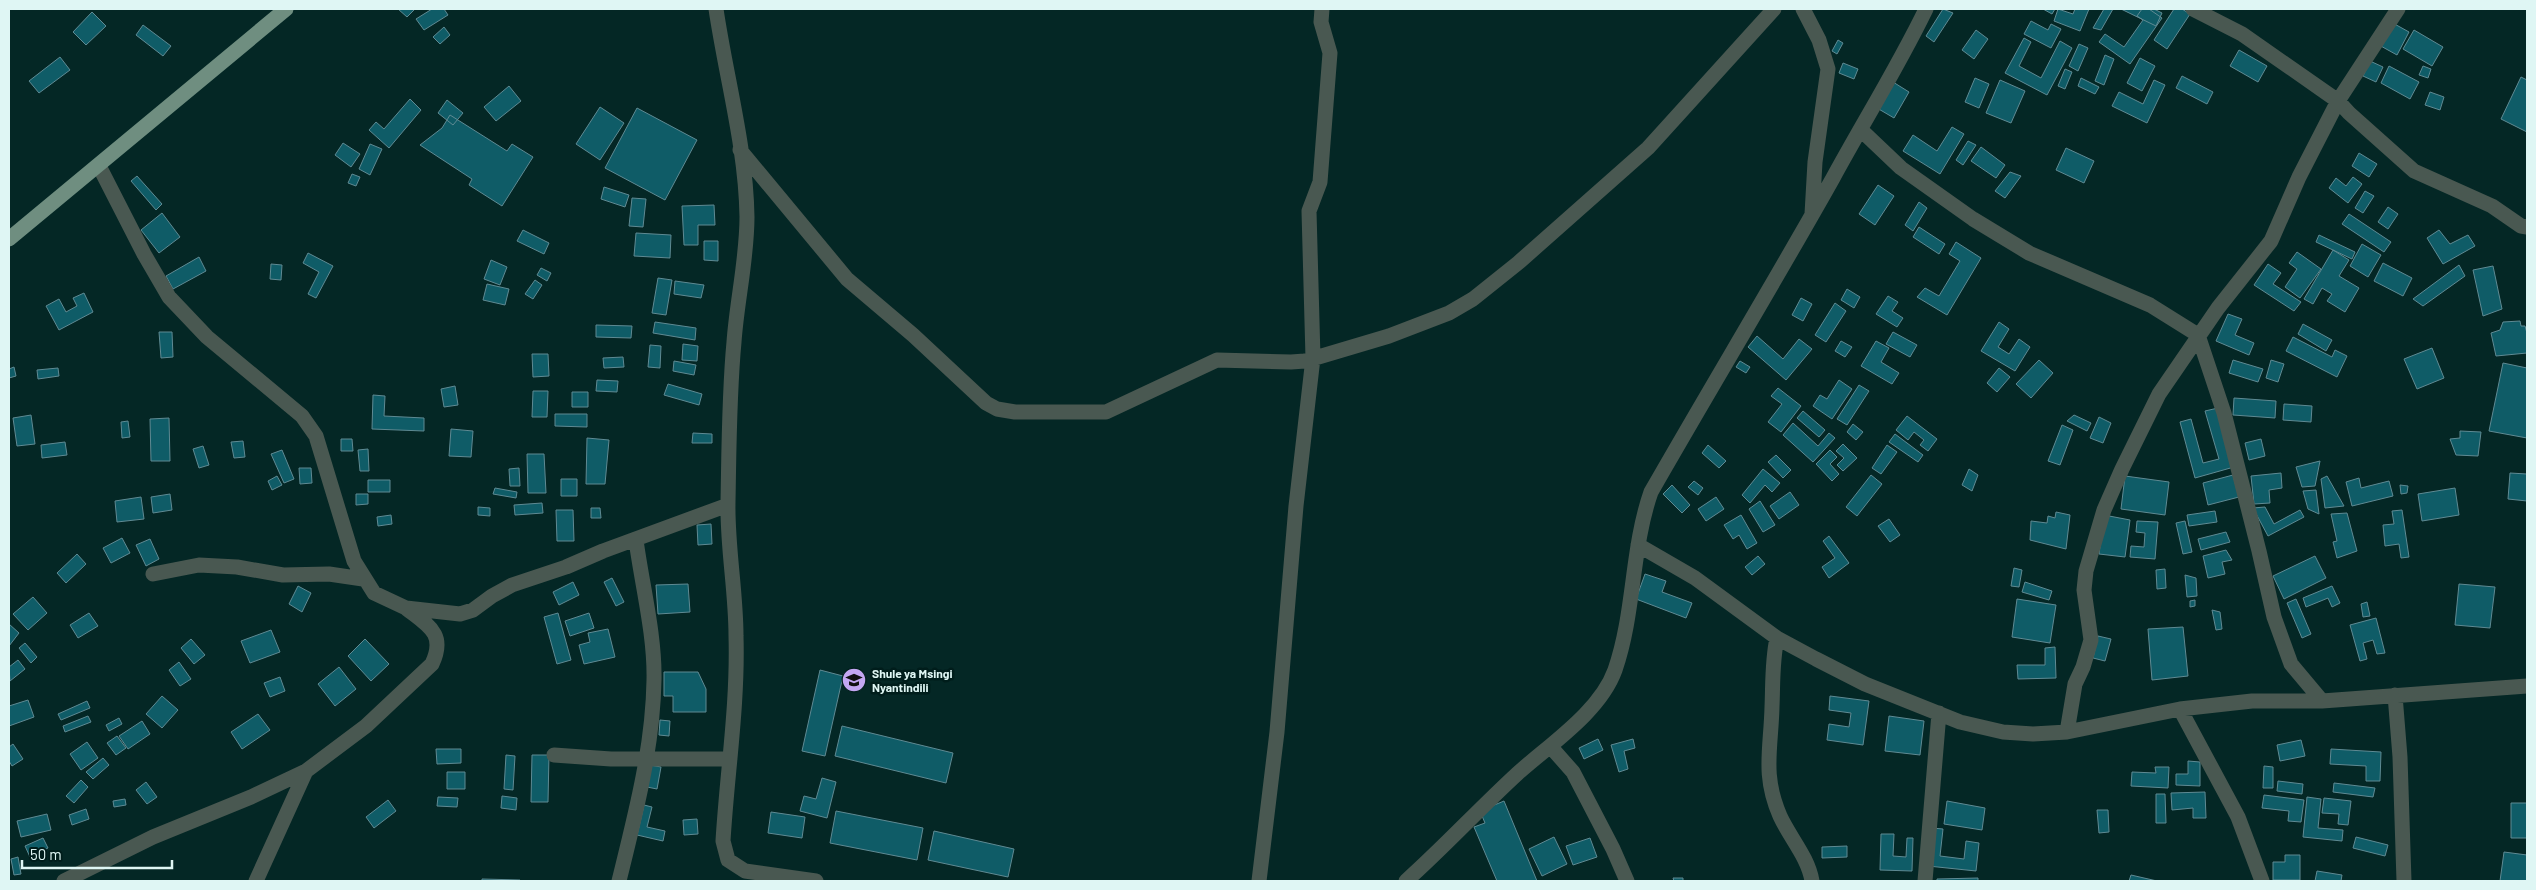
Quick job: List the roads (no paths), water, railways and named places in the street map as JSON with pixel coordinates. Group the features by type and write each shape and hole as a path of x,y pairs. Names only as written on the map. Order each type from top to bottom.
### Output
{"main road":[{"path":"9,239 286,9"}],"street":[{"path":"716,9 740,150 747,216 743,276 737,310 731,376 728,505 736,636 735,718 723,842 728,860 745,871 766,876 816,881"},
{"path":"1259,881 1277,732 1296,506 1313,358 1309,211 1320,182 1330,52 1322,22 1322,9"},
{"path":"740,150 846,279 913,334 986,403 997,409 1040,414 1106,412 1217,360 1291,362 1313,358 1389,336 1449,312 1473,299 1518,263 1648,148 1774,9"},
{"path":"1803,9 1819,40 1828,69 1814,162 1812,216"},
{"path":"1409,880 1518,772 1580,720 1608,684 1615,670 1632,595 1642,518 1651,492 1903,57 1926,9"},
{"path":"2193,9 2242,34 2338,101 2349,114 2414,171 2492,206 2524,227 2527,241"},
{"path":"2067,732 2075,684 2086,660 2091,640 2084,590 2086,571 2095,535 2122,468 2159,394 2198,335 2270,241 2299,177 2338,101 2398,9"},
{"path":"1861,130 1900,168 1973,219 2029,253 2150,305 2198,335 2224,413 2260,551 2274,617 2291,664 2322,701"},
{"path":"64,881 154,837 306,771 366,726 432,664 438,651 438,640 430,627 406,608 374,593 363,579 346,537 316,436 302,416 206,337 169,297 144,254 99,166"},
{"path":"406,608 460,614 512,585 728,505"},
{"path":"619,881 634,820 645,759 652,717 654,678 636,540"},
{"path":"1638,546 1695,578 1777,638 1865,684 1960,722 2003,732 2033,734 2067,732 2180,709 2252,701 2322,701 2527,686"},
{"path":"152,574 199,565 237,567 283,575 329,574 363,579"},
{"path":"1777,638 1773,660 1772,709 1767,764 1774,800 1780,817 1808,865 1812,881"},
{"path":"2395,695 2400,757 2404,881"},
{"path":"2180,709 2238,817 2262,881"},
{"path":"1925,881 1939,713"},
{"path":"1550,746 1573,772 1613,848 1627,881"},
{"path":"554,755 588,759 730,759"},
{"path":"256,881 306,771"}],"place":[{"name":"Shule ya Msingi Nyantindili","path":"854,680"}]}
